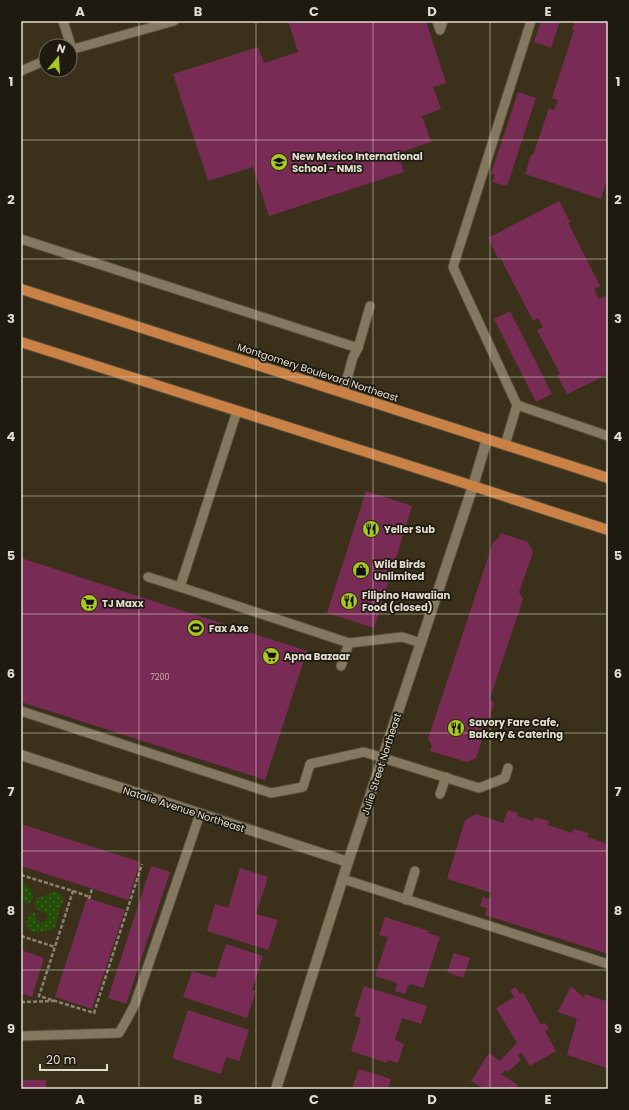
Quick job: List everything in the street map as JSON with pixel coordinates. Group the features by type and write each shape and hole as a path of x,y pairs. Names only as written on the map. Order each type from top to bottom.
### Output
{"main road":[{"name":"Montgomery Boulevard Northeast","path":"21,289 505,445 607,476"},
{"path":"21,342 608,530"}],"street":[{"name":"Julie Street Northeast","path":"276,1089 348,862 488,439"},
{"name":"Natalie Avenue Northeast","path":"21,755 348,862"}],"lane":[{"path":"63,21 68,38"},
{"path":"78,48 174,21"},
{"path":"437,21 440,30 443,21"},
{"path":"505,445 517,405 453,267 531,21"},
{"path":"21,71 38,64"},
{"path":"21,238 358,348"},
{"path":"343,393 370,306"},
{"path":"517,405 608,436"},
{"path":"180,587 237,411"},
{"path":"148,577 349,643 402,637 421,643"},
{"path":"341,666 349,643"},
{"path":"21,711 271,793 303,788 310,764 364,752 479,788 505,778 508,768"},
{"path":"440,794 446,777"},
{"path":"21,1036 119,1032 135,1004 200,814"},
{"path":"406,900 415,871"},
{"path":"343,879 608,964"}],"path":[{"path":"73,891 39,996 94,1013 142,864"},
{"path":"21,874 73,891 89,898 92,889"},
{"path":"21,937 55,947"},
{"path":"21,1002 58,1001"}],"green space":[{"path":"21,881 30,888 33,895 33,898 28,904 24,902 21,897"},
{"path":"54,891 60,894 64,899 59,911 55,928 42,932 34,932 29,930 26,924 31,913 35,913 37,921 42,923 47,918 45,913 36,909 36,899"}],"building":[{"path":"288,21 426,21 446,83 433,87 441,109 422,116 431,142 398,153 404,172 269,216 253,167 208,181 173,74 258,47 264,63 298,52"},
{"path":"541,21 560,21 551,48 534,42"},
{"path":"575,21 608,21 608,173 601,199 525,174 549,108 554,110 558,100 552,98 574,30 572,29"},
{"path":"518,92 536,98 507,186 492,182 495,175 491,174"},
{"path":"559,201 570,222 568,223 600,286 594,289 599,299 605,296 608,301 608,374 567,394 557,375 560,374 537,330 543,327 538,318 533,321 500,257 498,258 488,238"},
{"path":"510,311 552,394 536,402 494,319"},
{"path":"366,491 412,506 374,628 327,613"},
{"path":"500,533 528,542 533,552 519,592 523,599 490,698 494,704 476,758 467,762 430,751 432,746 428,739 493,542 499,538"},
{"path":"21,558 307,651 265,780 21,702"},
{"path":"508,810 518,813 517,816 533,821 535,817 549,821 548,825 572,833 573,829 589,833 587,837 608,844 608,954 485,915 487,908 480,906 483,897 490,899 492,893 447,879 465,820 476,814 503,823"},
{"path":"21,824 140,862 128,900 21,866"},
{"path":"151,866 170,872 126,1004 108,998"},
{"path":"240,868 268,877 256,914 278,920 268,950 207,931 215,904 228,908"},
{"path":"87,898 125,910 92,1009 55,997"},
{"path":"385,917 429,931 428,933 440,937 423,988 410,984 405,994 395,991 397,983 375,976 388,937 379,935"},
{"path":"226,944 263,956 252,990 256,991 247,1018 183,997 192,971 215,978"},
{"path":"21,950 44,958 32,997 21,993"},
{"path":"454,953 470,958 463,978 447,972"},
{"path":"364,986 427,1006 421,1024 402,1018 395,1040 404,1044 398,1063 388,1060 387,1063 351,1051 361,1018 354,1016"},
{"path":"571,986 584,998 585,994 606,1001 608,998 608,1072 606,1071 607,1068 567,1055 577,1019 558,1012"},
{"path":"516,987 520,994 523,992 541,1025 545,1023 549,1029 545,1031 556,1051 530,1066 521,1052 518,1056 521,1060 508,1072 506,1070 501,1074 518,1085 516,1089 485,1089 471,1081 489,1053 500,1061 517,1043 496,1008 514,997 510,990"},
{"path":"188,1010 249,1030 239,1061 226,1057 221,1074 172,1058"},
{"path":"359,1069 391,1079 388,1089 352,1089"},
{"path":"21,1080 46,1080 46,1089 21,1089"}],"place":[{"name":"New Mexico International School - NMIS","path":"279,162"},
{"name":"Yeller Sub","path":"371,529"},
{"name":"Wild Birds Unlimited","path":"361,570"},
{"name":"Filipino Hawaiian Food (closed)","path":"349,601"},
{"name":"TJ Maxx","path":"89,603"},
{"name":"Fax Axe","path":"196,628"},
{"name":"Apna Bazaar","path":"271,656"},
{"name":"Savory Fare Cafe, Bakery & Catering","path":"456,728"}]}
